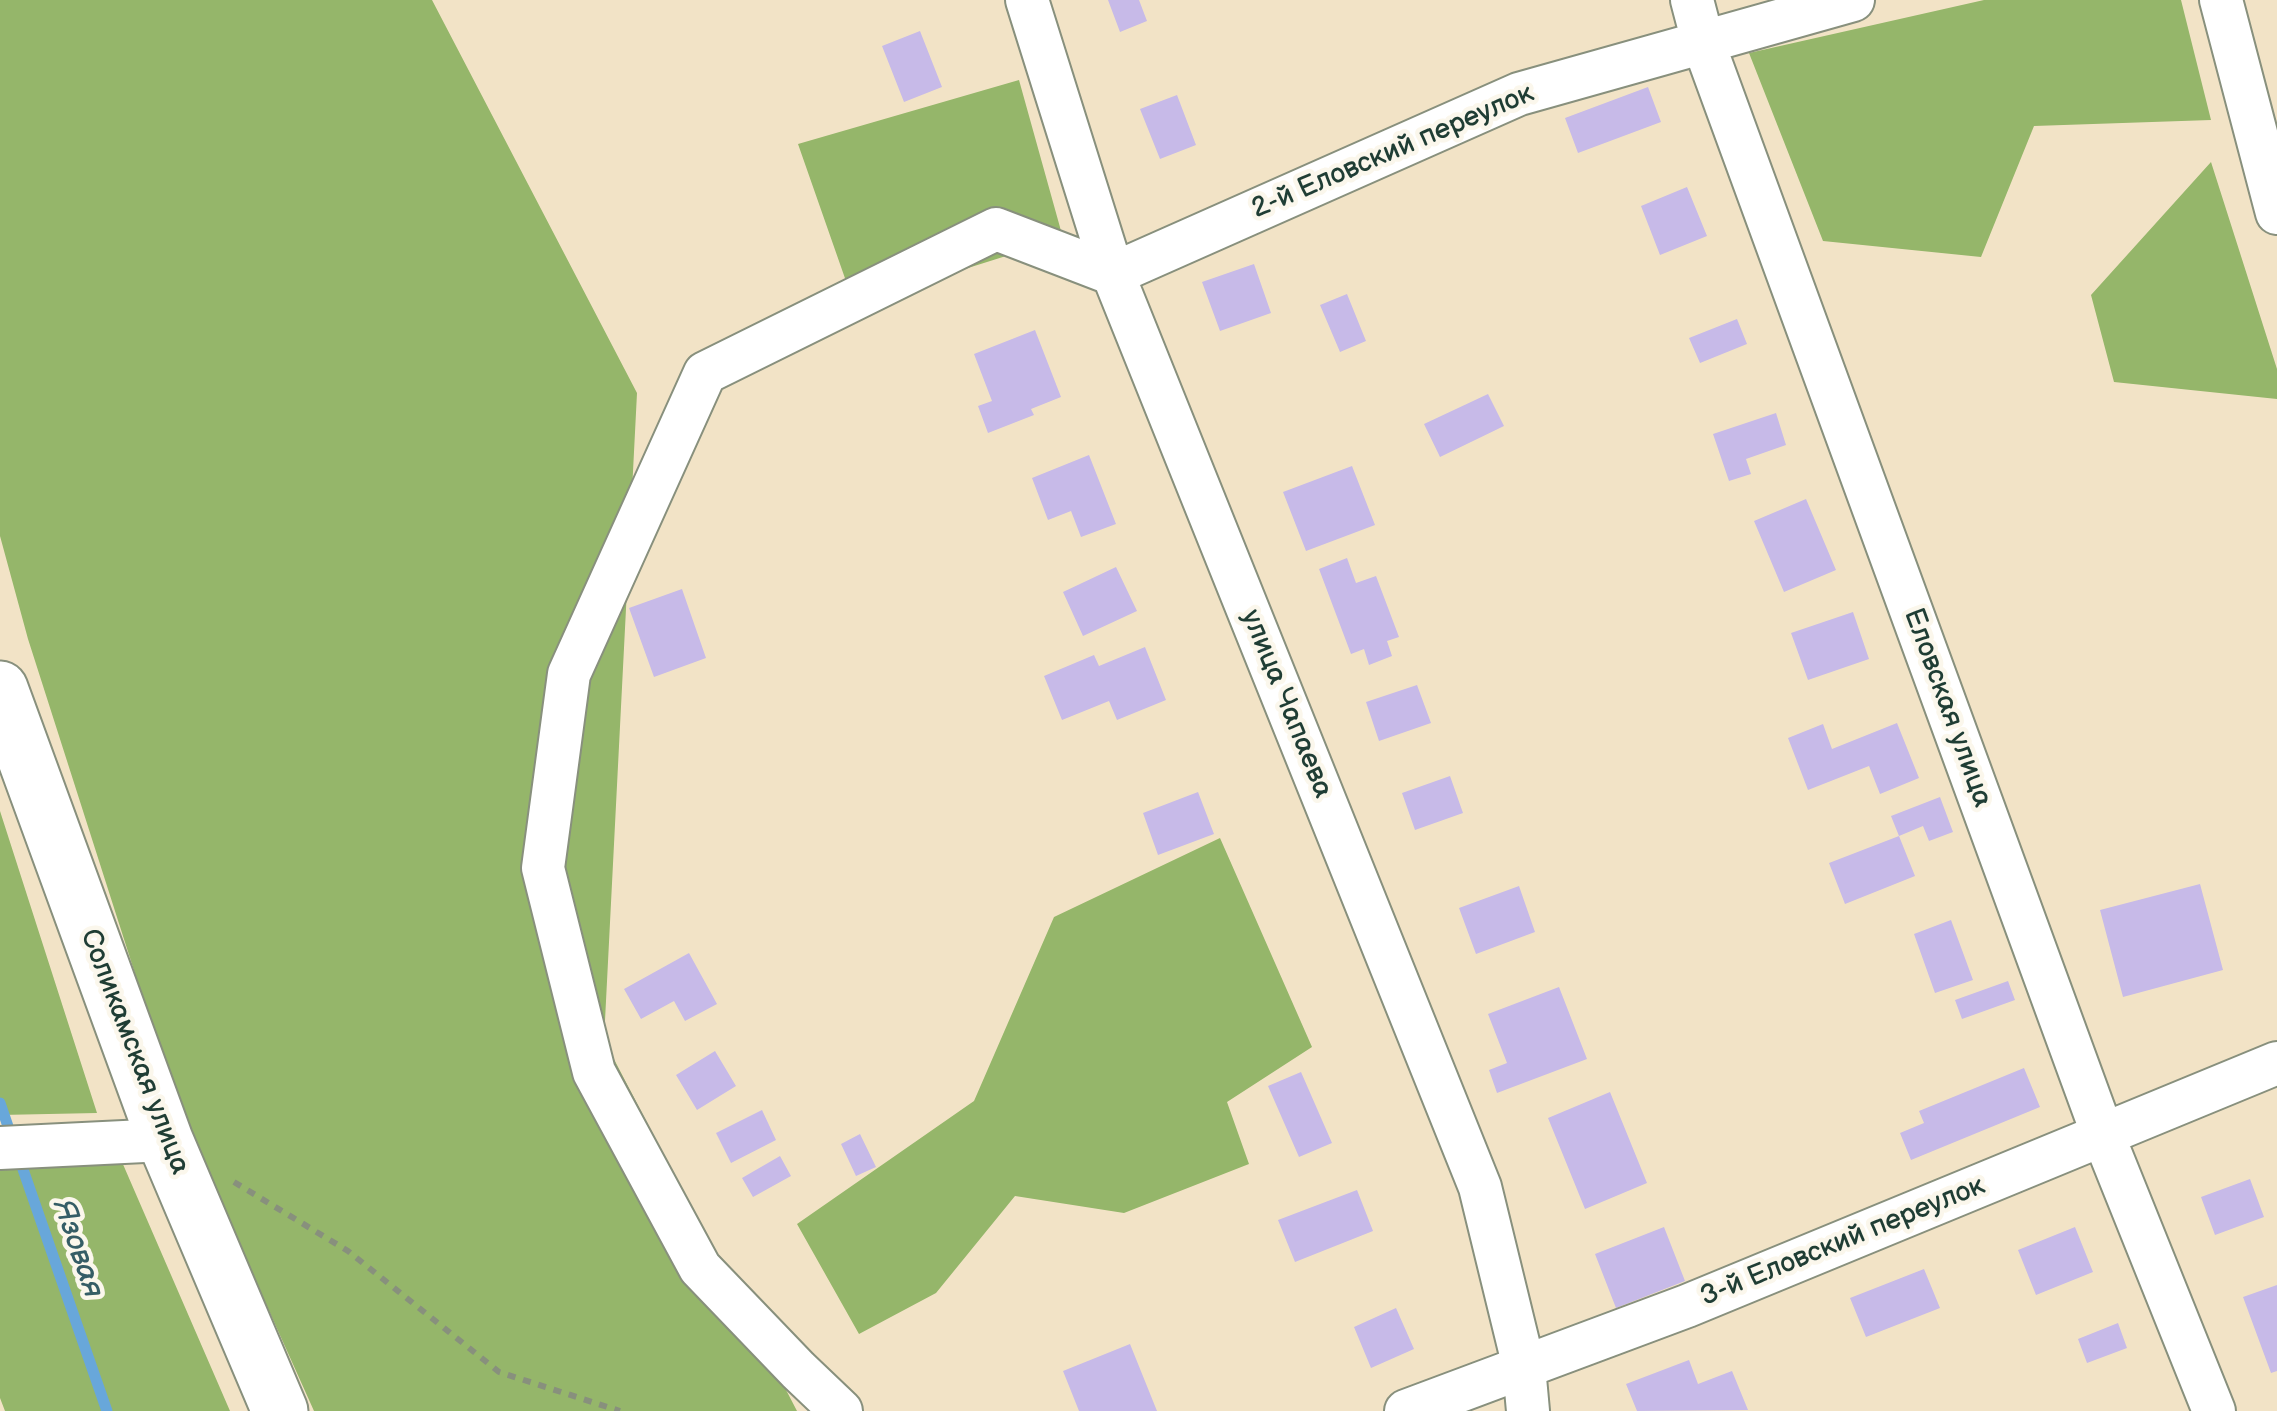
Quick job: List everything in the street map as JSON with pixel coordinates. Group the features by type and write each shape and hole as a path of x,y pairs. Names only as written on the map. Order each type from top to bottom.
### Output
{"main road":[{"name":"Соликамская улица","path":"0,689 165,1140 280,1411"}],"street":[{"name":"улица Чапаева","path":"1028,0 1114,274 1480,1187 1524,1367 1528,1411"},
{"name":"Еловская улица","path":"1692,0 1703,42 2103,1135 2214,1411"},
{"name":"2-й Еловский переулок","path":"1114,274 1518,94 1854,0"},
{"path":"2221,0 2277,213"},
{"path":"841,1411 700,1268 594,1072 542,868 569,674 705,372 996,229 1114,274"},
{"name":"3-й Еловский переулок","path":"1406,1411 1687,1306 2277,1063"},
{"path":"0,1148 165,1140"}],"path":[{"path":"232,1181 348,1252 499,1372 620,1411"}],"green space":[{"path":"0,0 432,0 637,393 604,1040 797,1411 314,1411 178,1108 28,639 0,536"},
{"path":"1984,0 2181,0 2211,120 2034,126 1981,257 1823,241 1749,53"},
{"path":"1019,80 1063,238 854,304 798,144"},
{"path":"2211,162 2277,369 2277,399 2114,382 2091,295"},
{"path":"0,811 97,1113 0,1115"},
{"path":"1220,838 1312,1047 1227,1102 1249,1164 1124,1213 1015,1196 936,1293 859,1334 797,1224 974,1101 1054,917"},
{"path":"122,1162 230,1411 5,1411 0,1398 0,1170"}],"building":[{"path":"1108,0 1139,0 1147,21 1120,32"},
{"path":"920,31 942,87 904,102 882,46"},
{"path":"1648,87 1661,122 1578,153 1565,118"},
{"path":"1177,95 1196,145 1160,159 1140,109"},
{"path":"1687,187 1707,236 1660,255 1641,206"},
{"path":"1254,264 1271,313 1220,331 1202,282"},
{"path":"1347,294 1366,341 1340,352 1320,305"},
{"path":"1737,319 1747,344 1700,363 1689,338"},
{"path":"1035,330 1061,397 1031,409 1034,415 988,433 978,406 992,401 974,354"},
{"path":"1488,394 1504,426 1440,457 1424,424"},
{"path":"1776,413 1786,445 1746,459 1751,474 1729,481 1713,434"},
{"path":"1089,455 1116,524 1081,537 1071,511 1048,520 1032,478"},
{"path":"1352,466 1375,525 1306,551 1283,492"},
{"path":"1806,499 1836,570 1784,592 1754,521"},
{"path":"1347,558 1356,583 1376,576 1399,637 1387,641 1392,656 1369,665 1364,649 1351,654 1319,569"},
{"path":"1116,567 1137,611 1083,636 1063,592"},
{"path":"682,589 706,658 654,677 629,608"},
{"path":"1853,612 1869,659 1808,680 1791,633"},
{"path":"1145,647 1166,700 1117,720 1109,701 1062,720 1044,676 1094,655 1099,666"},
{"path":"1417,685 1431,723 1379,741 1366,702"},
{"path":"1897,723 1919,778 1880,794 1869,766 1808,790 1788,738 1823,724 1832,749"},
{"path":"1450,776 1463,813 1415,830 1402,793"},
{"path":"1198,792 1214,834 1158,855 1143,813"},
{"path":"1940,797 1953,832 1929,841 1923,826 1899,836 1891,816"},
{"path":"1899,836 1915,876 1845,904 1829,863"},
{"path":"2200,884 2223,970 2123,997 2100,910"},
{"path":"1519,886 1535,932 1476,954 1459,908"},
{"path":"1951,920 1973,980 1935,993 1914,934"},
{"path":"689,953 717,1004 685,1021 674,1001 641,1019 624,989"},
{"path":"2008,981 2015,1000 1962,1019 1955,1000"},
{"path":"1559,987 1587,1059 1497,1093 1489,1070 1507,1063 1488,1014"},
{"path":"715,1051 736,1086 697,1110 676,1075"},
{"path":"2024,1068 2040,1107 1911,1160 1900,1133 1924,1123 1919,1111"},
{"path":"1301,1072 1332,1143 1299,1157 1268,1086"},
{"path":"1610,1092 1647,1183 1585,1209 1548,1118"},
{"path":"762,1110 776,1140 731,1163 716,1133"},
{"path":"860,1134 876,1167 856,1176 841,1144"},
{"path":"780,1156 791,1176 753,1197 742,1178"},
{"path":"2250,1179 2264,1217 2215,1235 2201,1197"},
{"path":"1357,1190 1373,1231 1295,1262 1278,1220"},
{"path":"1664,1227 1685,1281 1616,1308 1595,1254"},
{"path":"2075,1227 2093,1272 2036,1295 2018,1250"},
{"path":"1924,1269 1940,1308 1866,1337 1850,1298"},
{"path":"2277,1285 2277,1371 2271,1373 2243,1297"},
{"path":"1396,1308 1414,1349 1371,1368 1354,1327"},
{"path":"2118,1323 2127,1348 2087,1363 2078,1339"},
{"path":"1130,1344 1157,1411 1079,1411 1063,1371"},
{"path":"1689,1360 1698,1384 1732,1371 1748,1410 1637,1411 1626,1384"}],"waterway":[{"name":"Язовая","path":"0,1103 12,1138"},
{"name":"Язовая","path":"18,1155 107,1411"}]}
